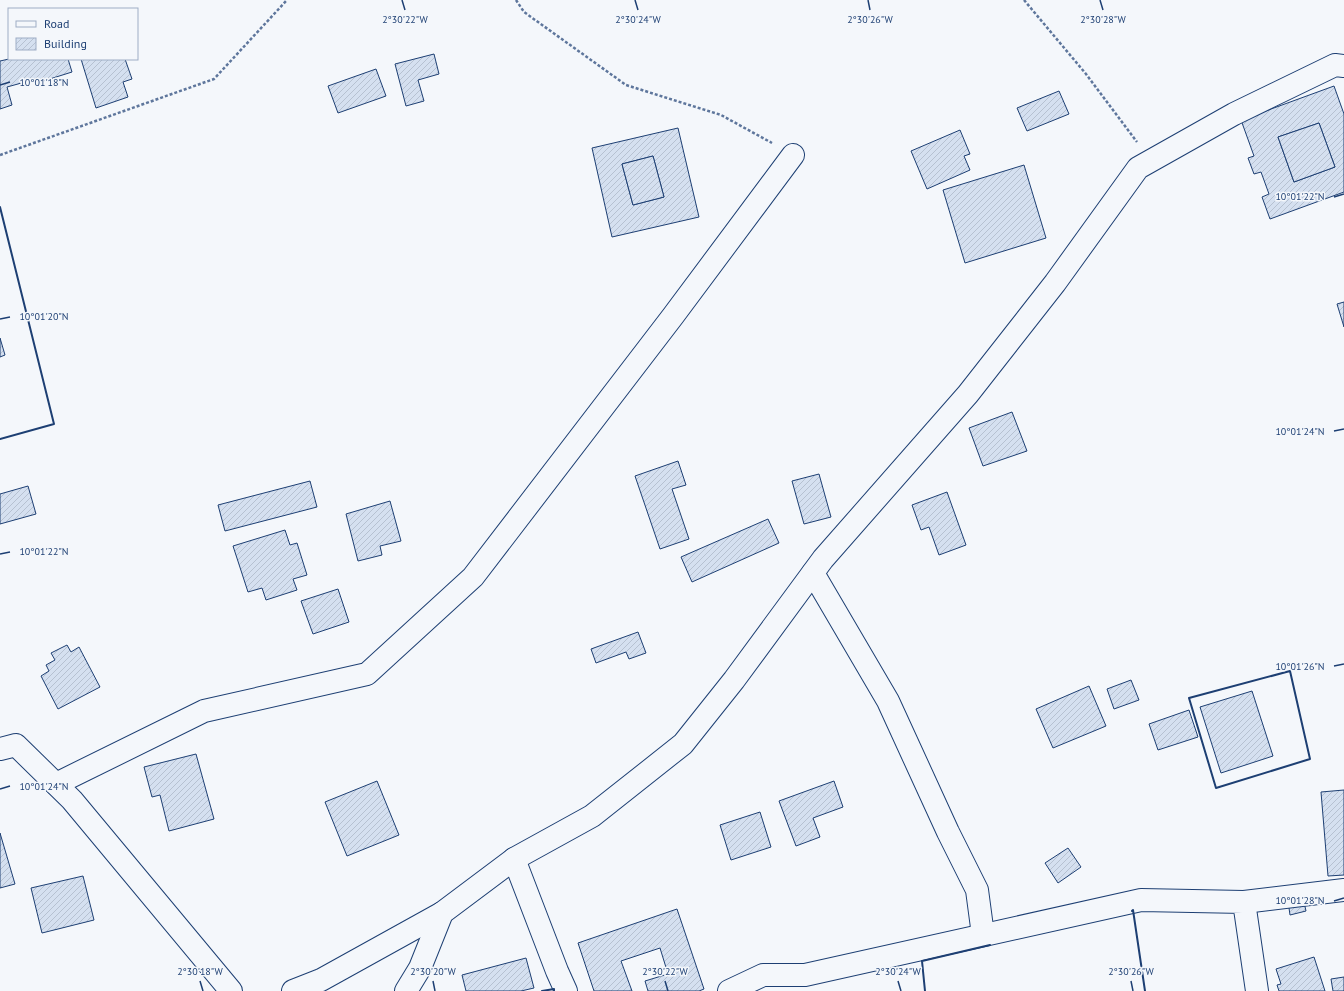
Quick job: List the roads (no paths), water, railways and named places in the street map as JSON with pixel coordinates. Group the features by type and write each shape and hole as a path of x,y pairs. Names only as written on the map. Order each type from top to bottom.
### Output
{"street":[{"path":"293,991 320,980 442,912 514,859 592,816 683,744 734,680 823,559 968,394 1055,283 1138,168 1234,114 1335,66 1344,66"},
{"path":"56,784 204,711 367,674 473,577 674,316 793,155"},
{"path":"813,573 888,701 948,832 977,890 983,935"},
{"path":"0,749 16,745 72,800 230,991"},
{"path":"514,859 566,991"},
{"path":"729,991 762,975 806,983 983,935 1141,900 1244,902 1344,890"},
{"path":"1244,902 1257,991"},
{"path":"406,991 420,968 442,912"}]}
